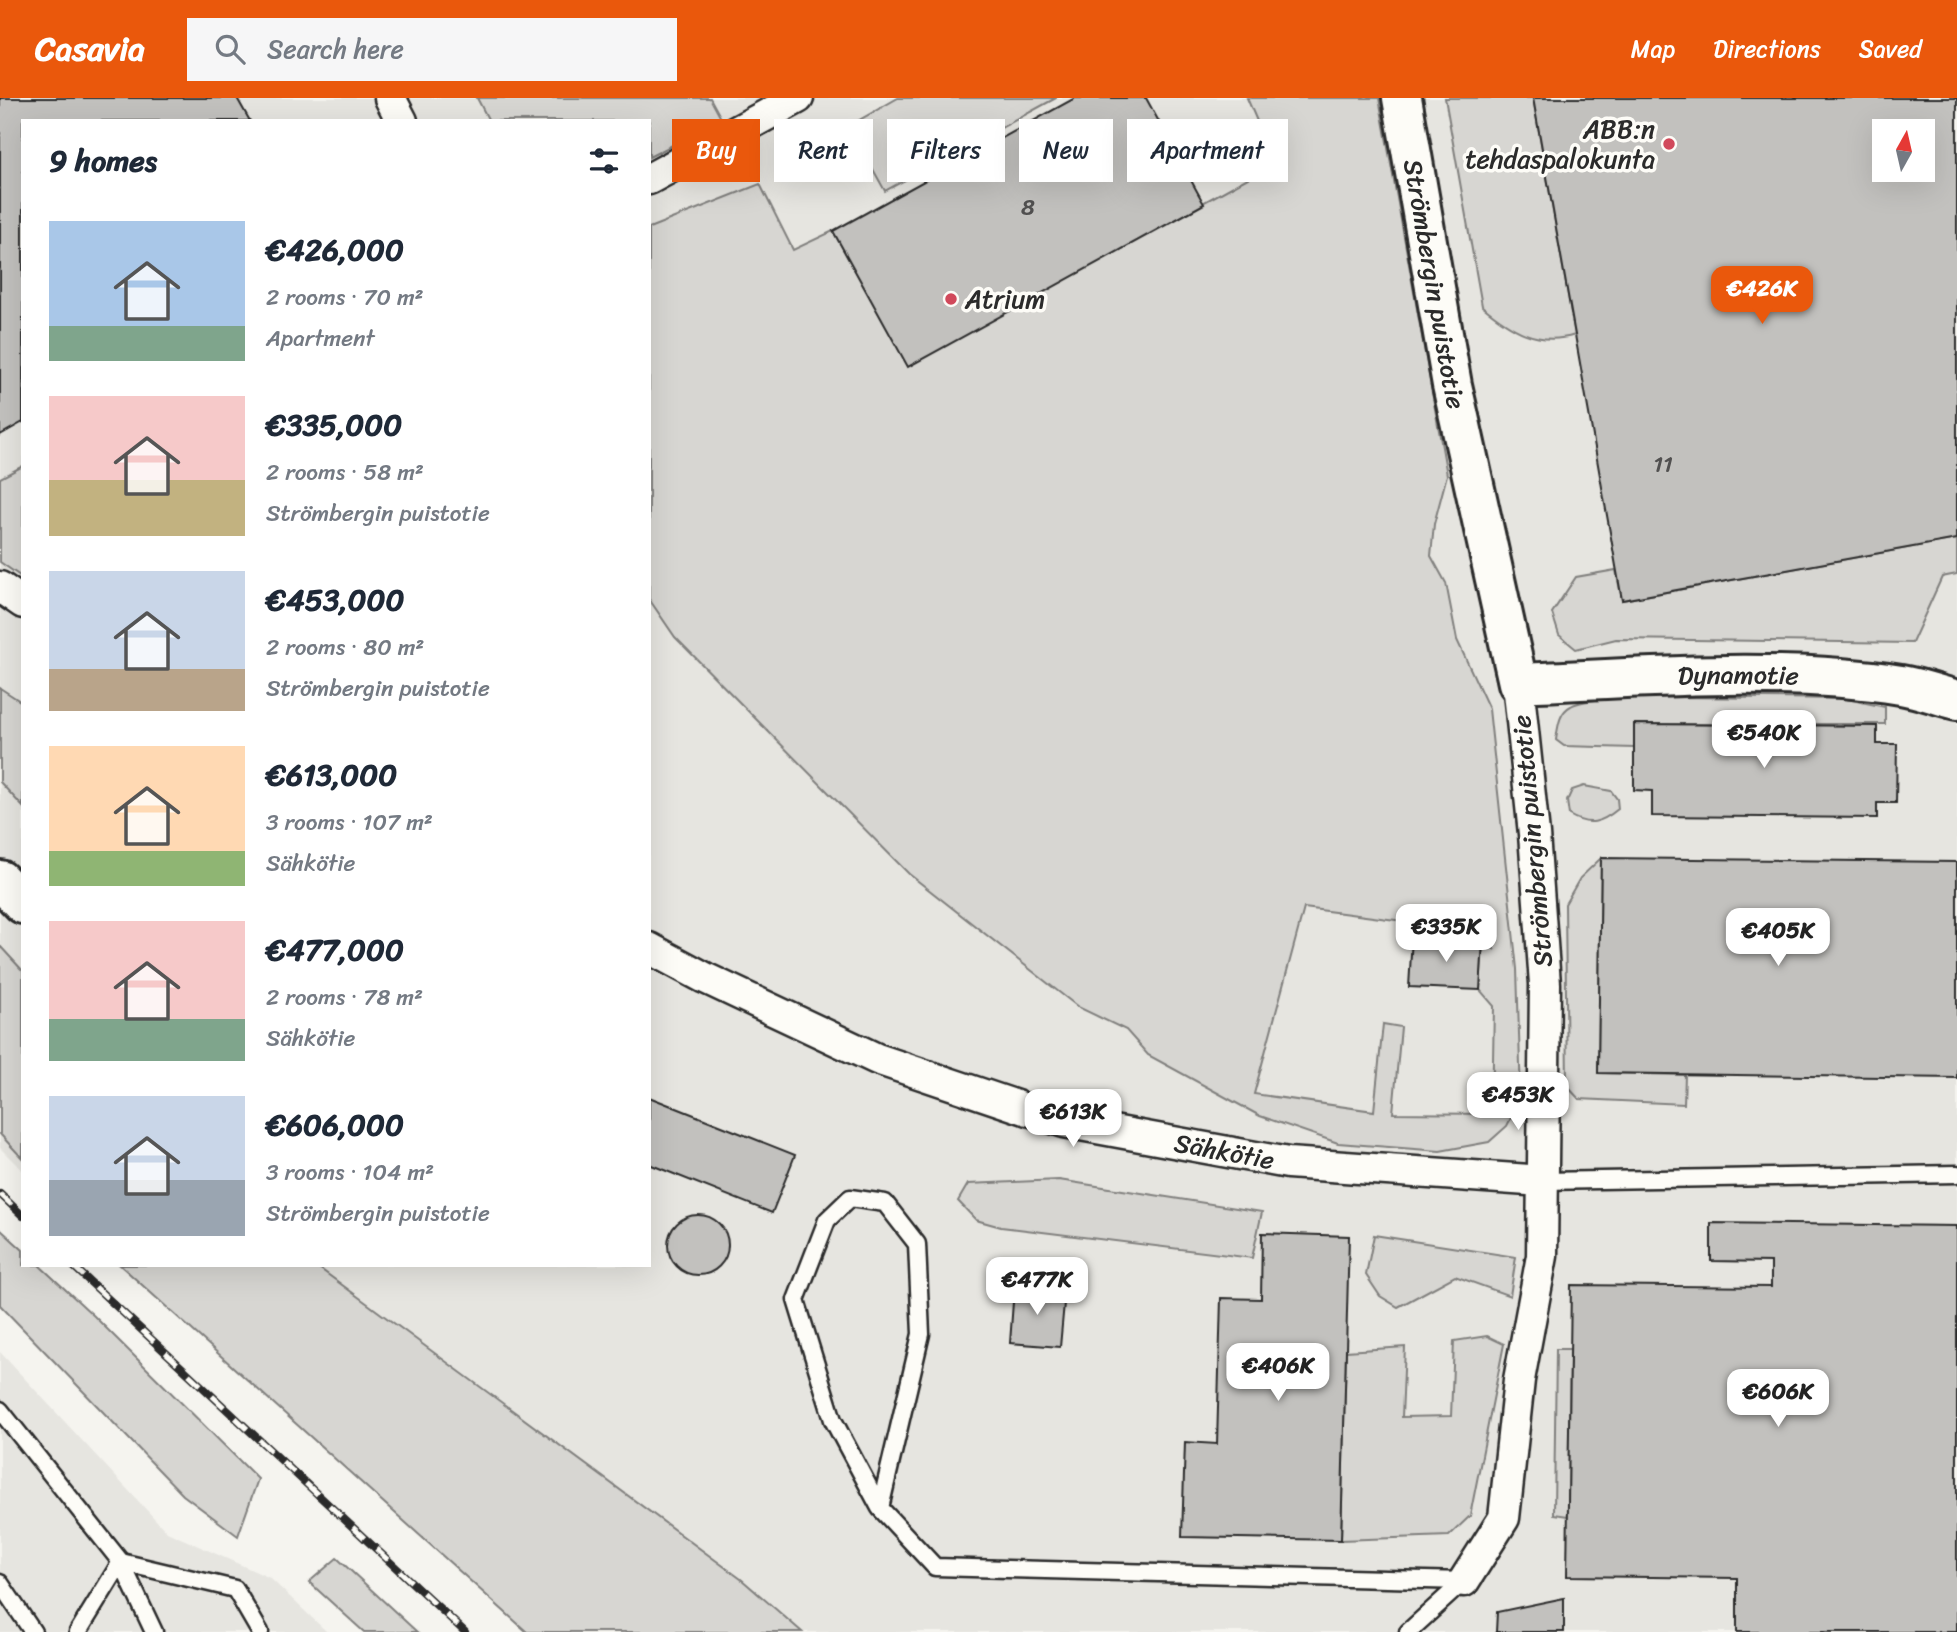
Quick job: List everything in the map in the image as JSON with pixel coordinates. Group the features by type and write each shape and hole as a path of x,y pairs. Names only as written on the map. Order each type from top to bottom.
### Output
{"street":[{"path":"390,98 401,119"},
{"path":"651,178 798,98"},
{"name":"Strömbergin puistotie","path":"1402,98 1452,385 1518,683 1534,834 1545,984 1542,1256 1519,1380 1504,1518 1464,1581"},
{"path":"0,587 21,602"},
{"name":"Dynamotie","path":"1518,683 1695,677 1804,677 1901,685 1957,700"},
{"path":"0,880 21,902"},
{"name":"Sähkötie","path":"651,949 705,978 877,1059 1063,1122 1288,1163 1543,1181"}],"lane":[{"path":"1543,1181 1957,1174"},
{"path":"880,1508 921,1334 917,1244 885,1203 850,1198 827,1220 796,1300 833,1420 880,1508 935,1567 1464,1581"},
{"path":"0,1410 121,1562 154,1632"},
{"path":"78,1632 121,1562"},
{"path":"121,1562 235,1590 260,1632"},
{"path":"1408,1632 1464,1581"},
{"path":"0,1583 33,1632"}],"shaded area":[{"path":"0,98 1957,98 1957,1632 533,1632 120,1267 651,1267 651,119 21,119 21,1169 0,1148"},
{"path":"477,98 710,98 721,119 672,119 672,145 651,156 651,119 488,119"},
{"path":"898,98 1056,98 1005,126 1005,119 887,119 887,182 902,182 885,191 873,169 873,119 861,119"},
{"path":"1247,98 1379,98 1447,475 1434,524 1431,556 1446,583 1457,640 1489,709 1517,969 1521,1098 1507,1126 1489,1142 1440,1151 1338,1143 1260,1116 1148,1055 1126,1030 1078,1007 909,874 675,637 651,602 651,227 760,184 793,250 833,231 908,366 1241,182 1288,182 1288,119 1256,119","holes":["1304,908 1472,930 1495,950 1483,941 1480,990 1494,1006 1492,1114 1393,1113 1401,1027 1383,1024 1374,1111 1254,1094"]},
{"path":"1445,98 1533,98 1575,335 1548,339 1525,334 1482,306"},
{"path":"21,467 21,577 0,562 0,478"},
{"path":"1957,539 1957,574 1942,577 1912,643 1616,639 1576,649 1559,635 1552,613 1576,577 1616,570 1622,600"},
{"path":"0,688 21,702 21,805 0,782"},
{"path":"1606,699 1847,699 1885,707 1885,724 1635,724 1634,748 1564,746 1556,740 1560,720 1571,706"},
{"path":"1584,786 1611,791 1617,799 1618,809 1595,822 1583,821 1569,815 1567,801 1572,790"},
{"path":"1601,858 1598,1073 1685,1075 1684,1104 1579,1099 1567,1086 1565,904 1580,878"},
{"path":"0,946 21,969 21,1157 0,1134"},
{"path":"1059,1180 1262,1212 1252,1258 1001,1227 976,1220 958,1201 968,1184"},
{"path":"0,1229 21,1248 21,1267 41,1267 258,1479 238,1536 183,1495 0,1305"},
{"path":"1374,1235 1516,1257 1510,1296 1455,1276 1398,1307 1380,1296 1366,1275"},
{"path":"122,1267 318,1267 741,1579 802,1632 527,1632"},
{"path":"1487,1336 1504,1344 1470,1516 1449,1536 1341,1540 1346,1351 1405,1347 1402,1417 1451,1416 1454,1341"},
{"path":"1556,1349 1570,1349 1568,1516 1554,1514"},
{"path":"0,1352 167,1532 270,1578 327,1632 0,1632"},
{"path":"337,1558 417,1632 364,1632 309,1582"}],"building":[{"path":"0,98 237,98 249,119 21,119 21,423 0,435"},
{"name":"Atrium","path":"1075,98 1146,98 1157,119 1127,119 1127,182 1192,182 1204,204 908,367 833,231 922,182 1005,182 1005,136 1019,129 1019,182 1113,182 1113,119 1037,119"},
{"path":"1533,98 1957,98 1957,539 1622,600"},
{"path":"1634,724 1877,726 1877,744 1897,744 1896,803 1877,803 1877,818 1652,816 1652,791 1634,790"},
{"path":"1601,858 1957,862 1957,1078 1598,1073"},
{"path":"1412,937 1483,941 1480,990 1409,987"},
{"path":"651,1098 795,1155 772,1213 651,1165"},
{"path":"698,1215 715,1220 723,1228 728,1245 723,1262 715,1270 698,1275 681,1270 673,1262 668,1245 673,1228 681,1220"},
{"path":"1711,1223 1957,1226 1957,1632 1737,1632 1737,1578 1567,1576 1571,1285 1771,1287 1771,1262 1711,1261"},
{"path":"1262,1233 1349,1236 1341,1540 1182,1537 1185,1442 1217,1444 1221,1298 1261,1299"},
{"path":"1014,1288 1065,1292 1060,1347 1010,1343"},
{"path":"1564,1598 1564,1632 1496,1632 1497,1612"}],"railway":[{"path":"0,1194 21,1214"},
{"path":"74,1267 465,1632"}],"place":[{"name":"ABB:n tehdaspalokunta","path":"1669,144"},
{"name":"Atrium","path":"951,299"}]}
